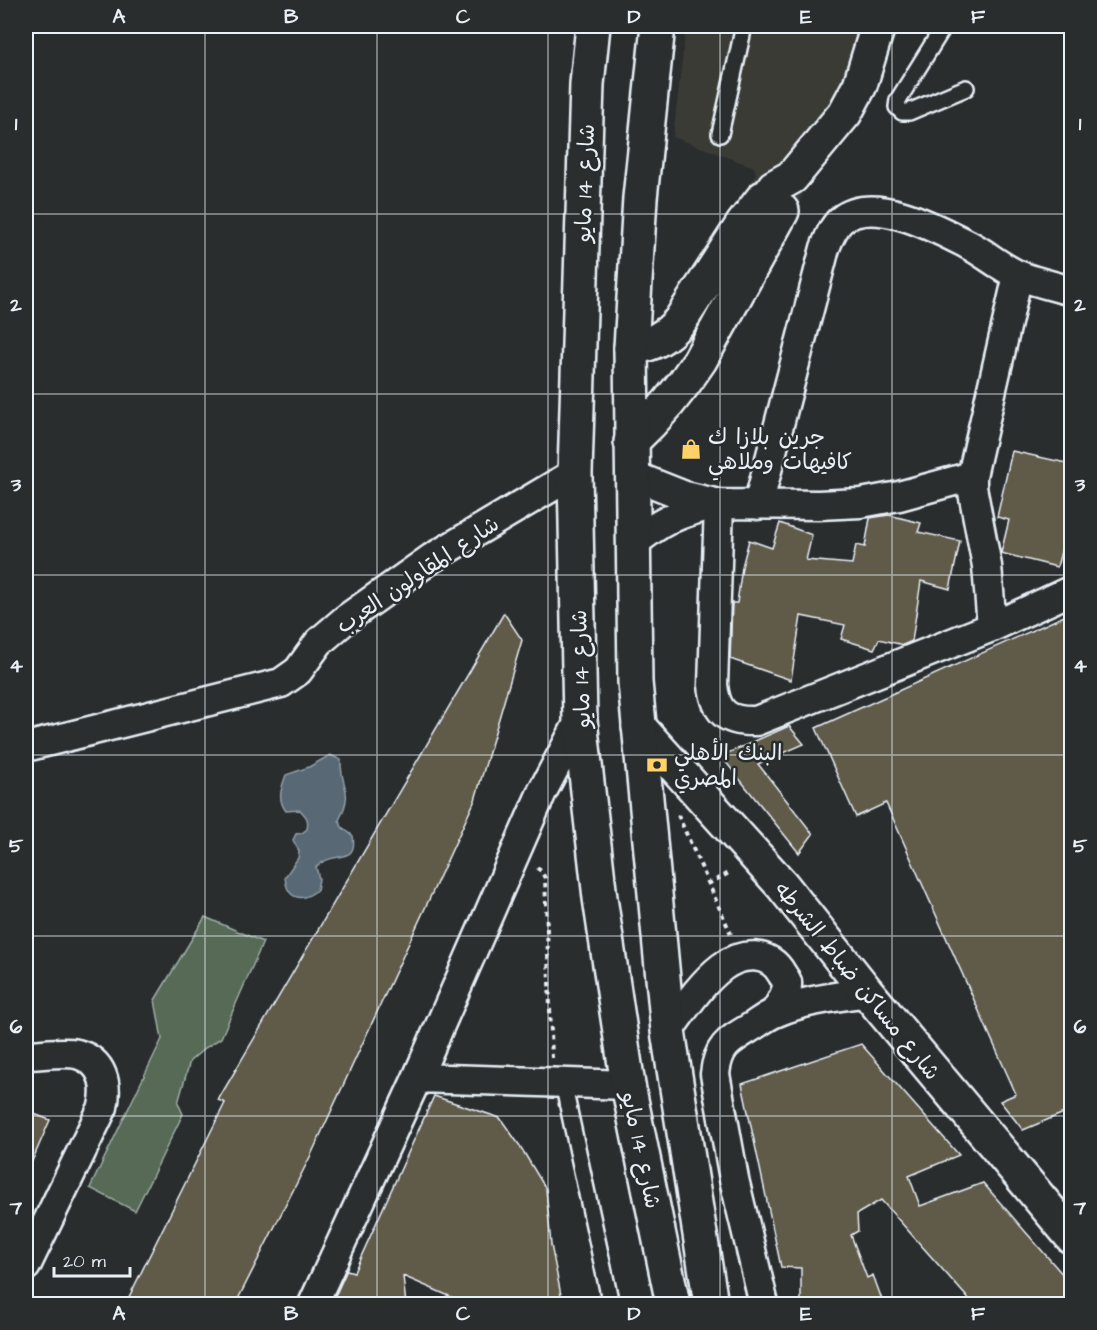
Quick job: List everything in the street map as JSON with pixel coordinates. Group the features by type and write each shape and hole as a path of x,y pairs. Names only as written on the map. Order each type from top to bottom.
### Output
{"main road":[{"name":"شارع 14 مايو","path":"593,26 587,84 575,473 580,720 600,898 628,1085 673,1305"},
{"name":"شارع 14 مايو","path":"658,26 640,198 631,348 635,682 668,1031 711,1305"},
{"path":"631,442 657,417 685,382 780,194 853,100 860,85 878,26"},
{"path":"631,348 645,346 670,332 680,321 743,224 780,194"},
{"name":"شارع مساكن ضباط الشرطه","path":"639,727 782,885 867,992 1071,1237"}],"street":[{"path":"758,505 825,248 831,233 841,220 864,212 888,211 968,245 1018,275 1071,291"},
{"path":"992,627 987,566 972,487 972,476 1018,275"},
{"name":"شارع المقاولون العرب","path":"26,747 281,683 298,671 319,642 346,619 432,558 575,473"},
{"path":"632,475 685,496 719,504 758,505 861,503 899,496 972,476"},
{"path":"632,545 667,519 687,510 719,504"},
{"path":"719,504 712,685 715,701 724,715 740,722 756,721 992,627 1071,590"},
{"path":"313,1305 417,1078 542,792 580,720"},
{"path":"668,1031 708,981 723,966 741,957 760,956 777,965 787,982 784,995 775,1012"},
{"path":"764,1305 734,1179 715,1074 717,1060 722,1048 732,1038 775,1012 818,1000 867,992"},
{"path":"26,1055 76,1054 92,1061 102,1074 106,1090 103,1107 26,1266"},
{"path":"417,1078 628,1085"}],"lane":[{"path":"720,134 744,26"},
{"path":"938,27 898,100 897,107 902,112 909,112 966,88"},
{"path":"558,1083 610,1305"}],"path":[{"path":"676,811 741,957"},
{"path":"528,868 541,871 545,878 558,1083"}],"shaded area":[{"path":"686,26 903,26 809,181 792,218 747,187 756,174 754,167 673,137"}],"green space":[{"path":"205,917 263,942 221,1038 190,1061 178,1103 183,1114 135,1211 90,1188 162,1039 155,1000"}],"water":[{"path":"330,755 341,760 346,801 339,820 342,827 353,836 354,845 348,855 329,859 316,867 319,879 317,890 306,897 296,897 289,890 285,877 298,858 299,851 293,840 296,834 307,829 308,821 300,810 286,811 282,803 281,789 286,775 309,767"}],"building":[{"path":"1012,451 1071,464 1071,513 1057,567 1001,553 1009,520 997,517"},
{"path":"889,515 921,523 918,532 960,541 950,589 921,581 912,641 903,645 879,639 874,649 841,639 845,625 801,616 791,680 730,659 732,603 737,603 742,567 749,540 772,548 780,523 812,535 806,560 852,564 856,545 865,547 870,518"},
{"path":"504,613 522,640 475,800 311,1155 235,1305 125,1305 225,1103 218,1100"},
{"path":"1071,613 1071,1110 1023,1130 1000,1101 1016,1094 886,803 856,817 816,728"},
{"path":"789,726 804,744 758,764 813,834 799,853 721,756"},
{"path":"861,1044 959,1155 909,1176 920,1206 983,1183 1071,1284 1071,1305 974,1305 881,1200 857,1214 858,1231 851,1235 867,1278 873,1275 884,1305 801,1305 801,1268 781,1267 742,1084"},
{"path":"434,1096 500,1118 520,1146 546,1189 551,1245 563,1305 457,1305 456,1299 403,1276 406,1305 331,1305 347,1270 354,1272"},
{"path":"26,1111 50,1120 26,1175"}],"place":[{"name":"جرين بلازا ك كافيهات وملاهي","path":"691,449"},
{"name":"البنك الأهلي المصري","path":"657,765"}]}
